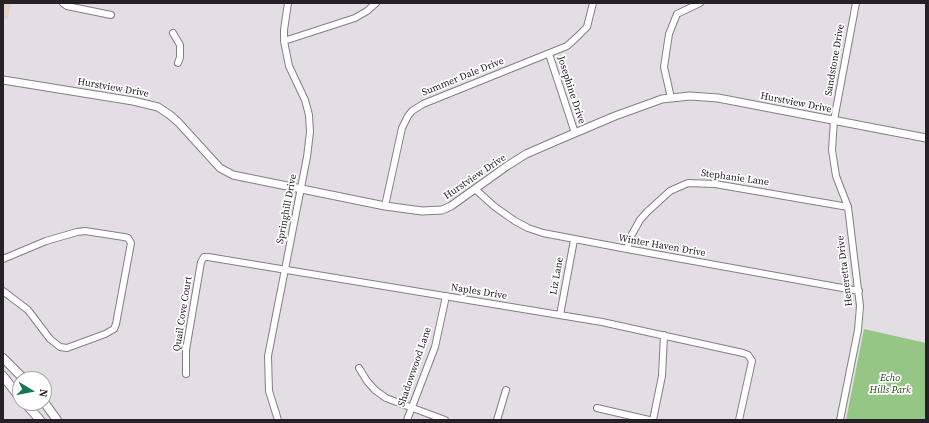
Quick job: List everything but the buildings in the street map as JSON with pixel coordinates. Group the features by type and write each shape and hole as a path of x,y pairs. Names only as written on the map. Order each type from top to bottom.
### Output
{"main road":[{"path":"3,358 16,371"},
{"path":"3,376 12,388"},
{"path":"32,411 40,420"},
{"path":"51,411 58,420"}],"street":[{"path":"63,3 67,6 111,15"},
{"name":"Springhill Drive","path":"278,420 269,391 268,367 271,338 307,157 310,132 309,115 305,100 289,66 284,42 284,30 288,3"},
{"path":"284,42 356,18 376,3"},
{"name":"Summer Dale Drive","path":"385,206 402,128 412,111 423,104 567,46 583,32 587,26 593,3"},
{"path":"671,98 664,67 669,34 677,14 700,3"},
{"name":"Sandstone Drive","path":"834,120 856,3"},
{"path":"173,33 180,45 180,57 178,63"},
{"name":"Josephine Drive","path":"549,54 575,133"},
{"name":"Hurstview Drive","path":"3,80 133,101 158,107 178,122 220,168 233,175 385,206 422,211 442,210 459,201 526,154 615,116 662,99 690,96 718,98 926,138"},
{"name":"Heneretta Drive","path":"834,120 832,150 836,176 848,207 860,306 858,330 840,420"},
{"name":"Stephanie Lane","path":"626,249 640,220 647,212 670,191 688,183 716,184 848,207"},
{"name":"Winter Haven Drive","path":"475,189 515,221 528,228 544,233 574,240 859,291"},
{"path":"3,259 46,241 77,232 86,231 124,237 128,238 131,243 116,324 114,329 99,336 67,348 60,347 50,339 28,310 3,291"},
{"name":"Liz Lane","path":"560,315 574,240"},
{"name":"Naples Drive","path":"203,259 208,257 285,269 602,322 743,353 751,357 752,361 740,420"},
{"name":"Quail Cove Court","path":"186,374 186,350 203,259"},
{"name":"Shadowwood Lane","path":"407,420 434,347 446,296"},
{"path":"653,420 662,376 664,335"},
{"path":"360,368 367,381 375,390 386,398 444,420"},
{"path":"497,420 506,390"},
{"path":"597,408 649,420"}],"shaded area":[{"path":"3,3 11,3 8,19 3,18"}],"green space":[{"name":"Echo Hills Park","path":"864,329 926,343 926,420 846,420"}]}
